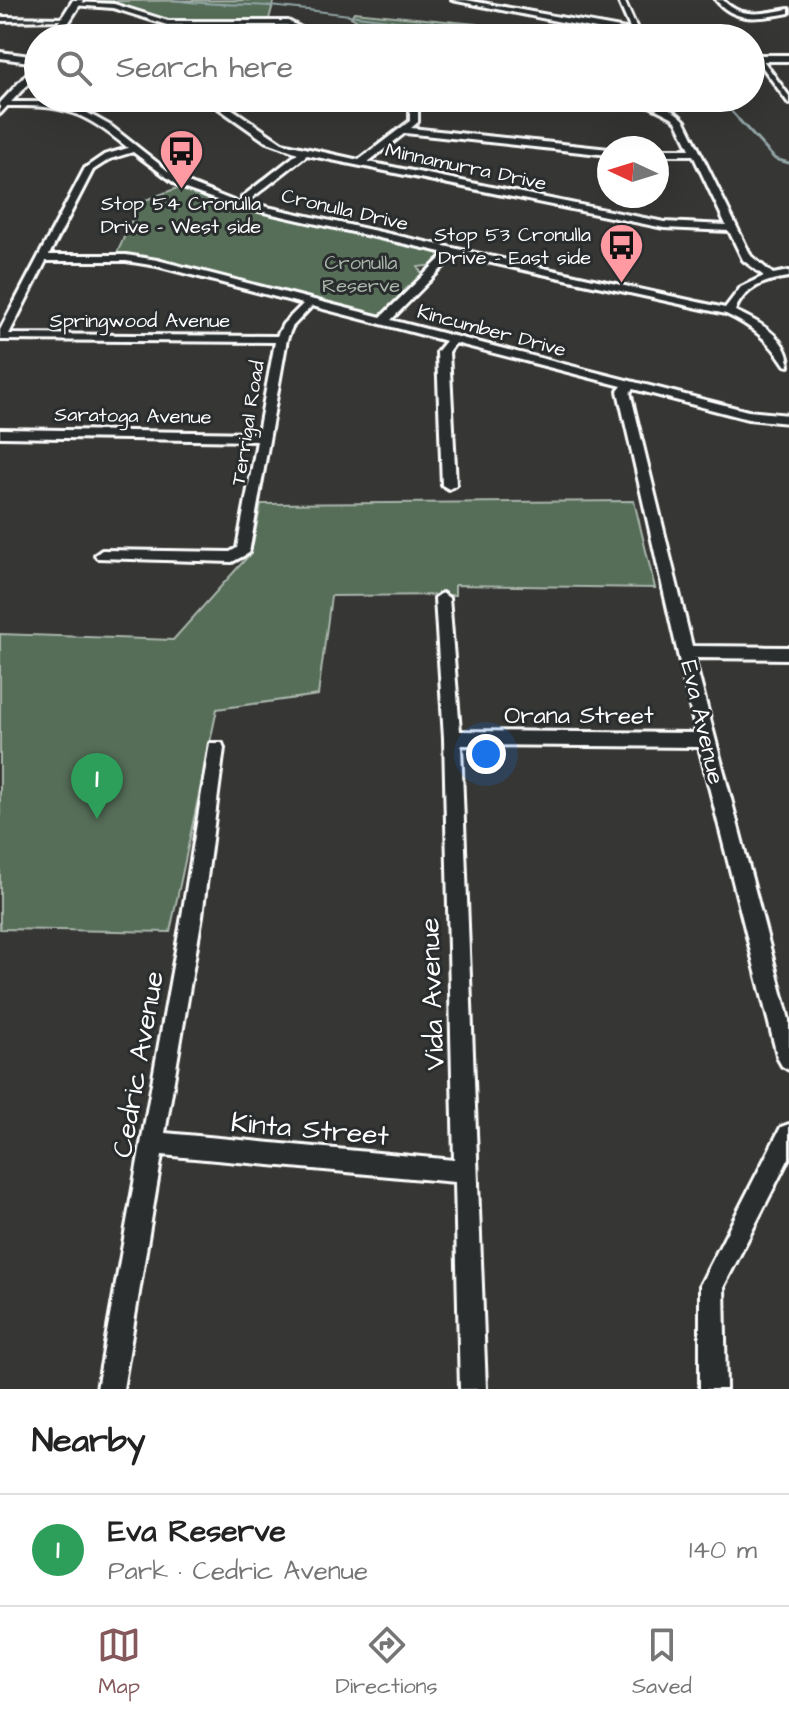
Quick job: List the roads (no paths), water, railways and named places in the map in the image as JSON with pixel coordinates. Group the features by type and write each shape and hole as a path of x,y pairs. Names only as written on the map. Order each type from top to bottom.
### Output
{"main road":[{"path":"61,24 77,2"},
{"path":"0,52 24,48"},
{"path":"1,103 18,71 17,52 24,49"},
{"path":"0,52 24,59"},
{"path":"765,56 789,56"},
{"path":"1,103 24,78"}],"street":[{"path":"455,0 570,24"},
{"path":"527,0 531,17"},
{"path":"621,0 632,24"},
{"path":"719,0 728,12 737,15 789,11"},
{"path":"77,2 114,6 167,23 290,24"},
{"path":"2,21 63,22"},
{"path":"765,69 788,100"},
{"path":"1,103 24,103"},
{"path":"78,112 136,149 179,183 231,202 247,202 305,152"},
{"name":"Minnamurra Drive","path":"233,112 272,141 305,152 664,225 731,228"},
{"path":"361,163 414,122 414,112"},
{"path":"673,112 689,133 693,152 747,258 770,276"},
{"path":"403,130 597,151"},
{"path":"1,337 89,168 107,157 136,149"},
{"path":"669,152 693,152"},
{"name":"Cronulla Drive","path":"247,202 451,254 488,259 729,312 759,329 782,348 789,363"},
{"path":"384,321 451,254"},
{"name":"Kincumber Drive","path":"43,258 126,258 157,263 748,415 789,419"},
{"path":"729,312 734,296 770,276 789,274"},
{"name":"Terrigal Road","path":"102,555 238,556 248,539 281,339 287,326 310,302"},
{"name":"Springwood Avenue","path":"1,337 281,339"},
{"path":"449,485 443,352 453,338"},
{"name":"Eva Avenue","path":"630,385 624,391 635,443 706,740 789,1059"},
{"name":"Saratoga Avenue","path":"0,433 265,437"},
{"name":"Vida Avenue","path":"442,598 452,738 473,1389"},
{"path":"686,652 789,653"},
{"name":"Orana Street","path":"452,738 706,740"},
{"name":"Cedric Avenue","path":"110,1389 192,916 216,748"},
{"path":"713,1389 712,1285 789,1135"},
{"name":"Kinta Street","path":"151,1143 464,1172"}],"waterway":[{"path":"174,0 308,10 417,24"},
{"path":"732,112 741,122"},
{"path":"739,120 775,159 789,163"}],"place":[{"name":"Stop 54 Cronulla Drive - West side","path":"181,190"},
{"name":"Stop 53 Cronulla Drive - East side","path":"622,284"},
{"name":"Eva Reserve","path":"97,819"}],"park label":[{"name":"Cronulla Reserve","path":"361,274"}]}
